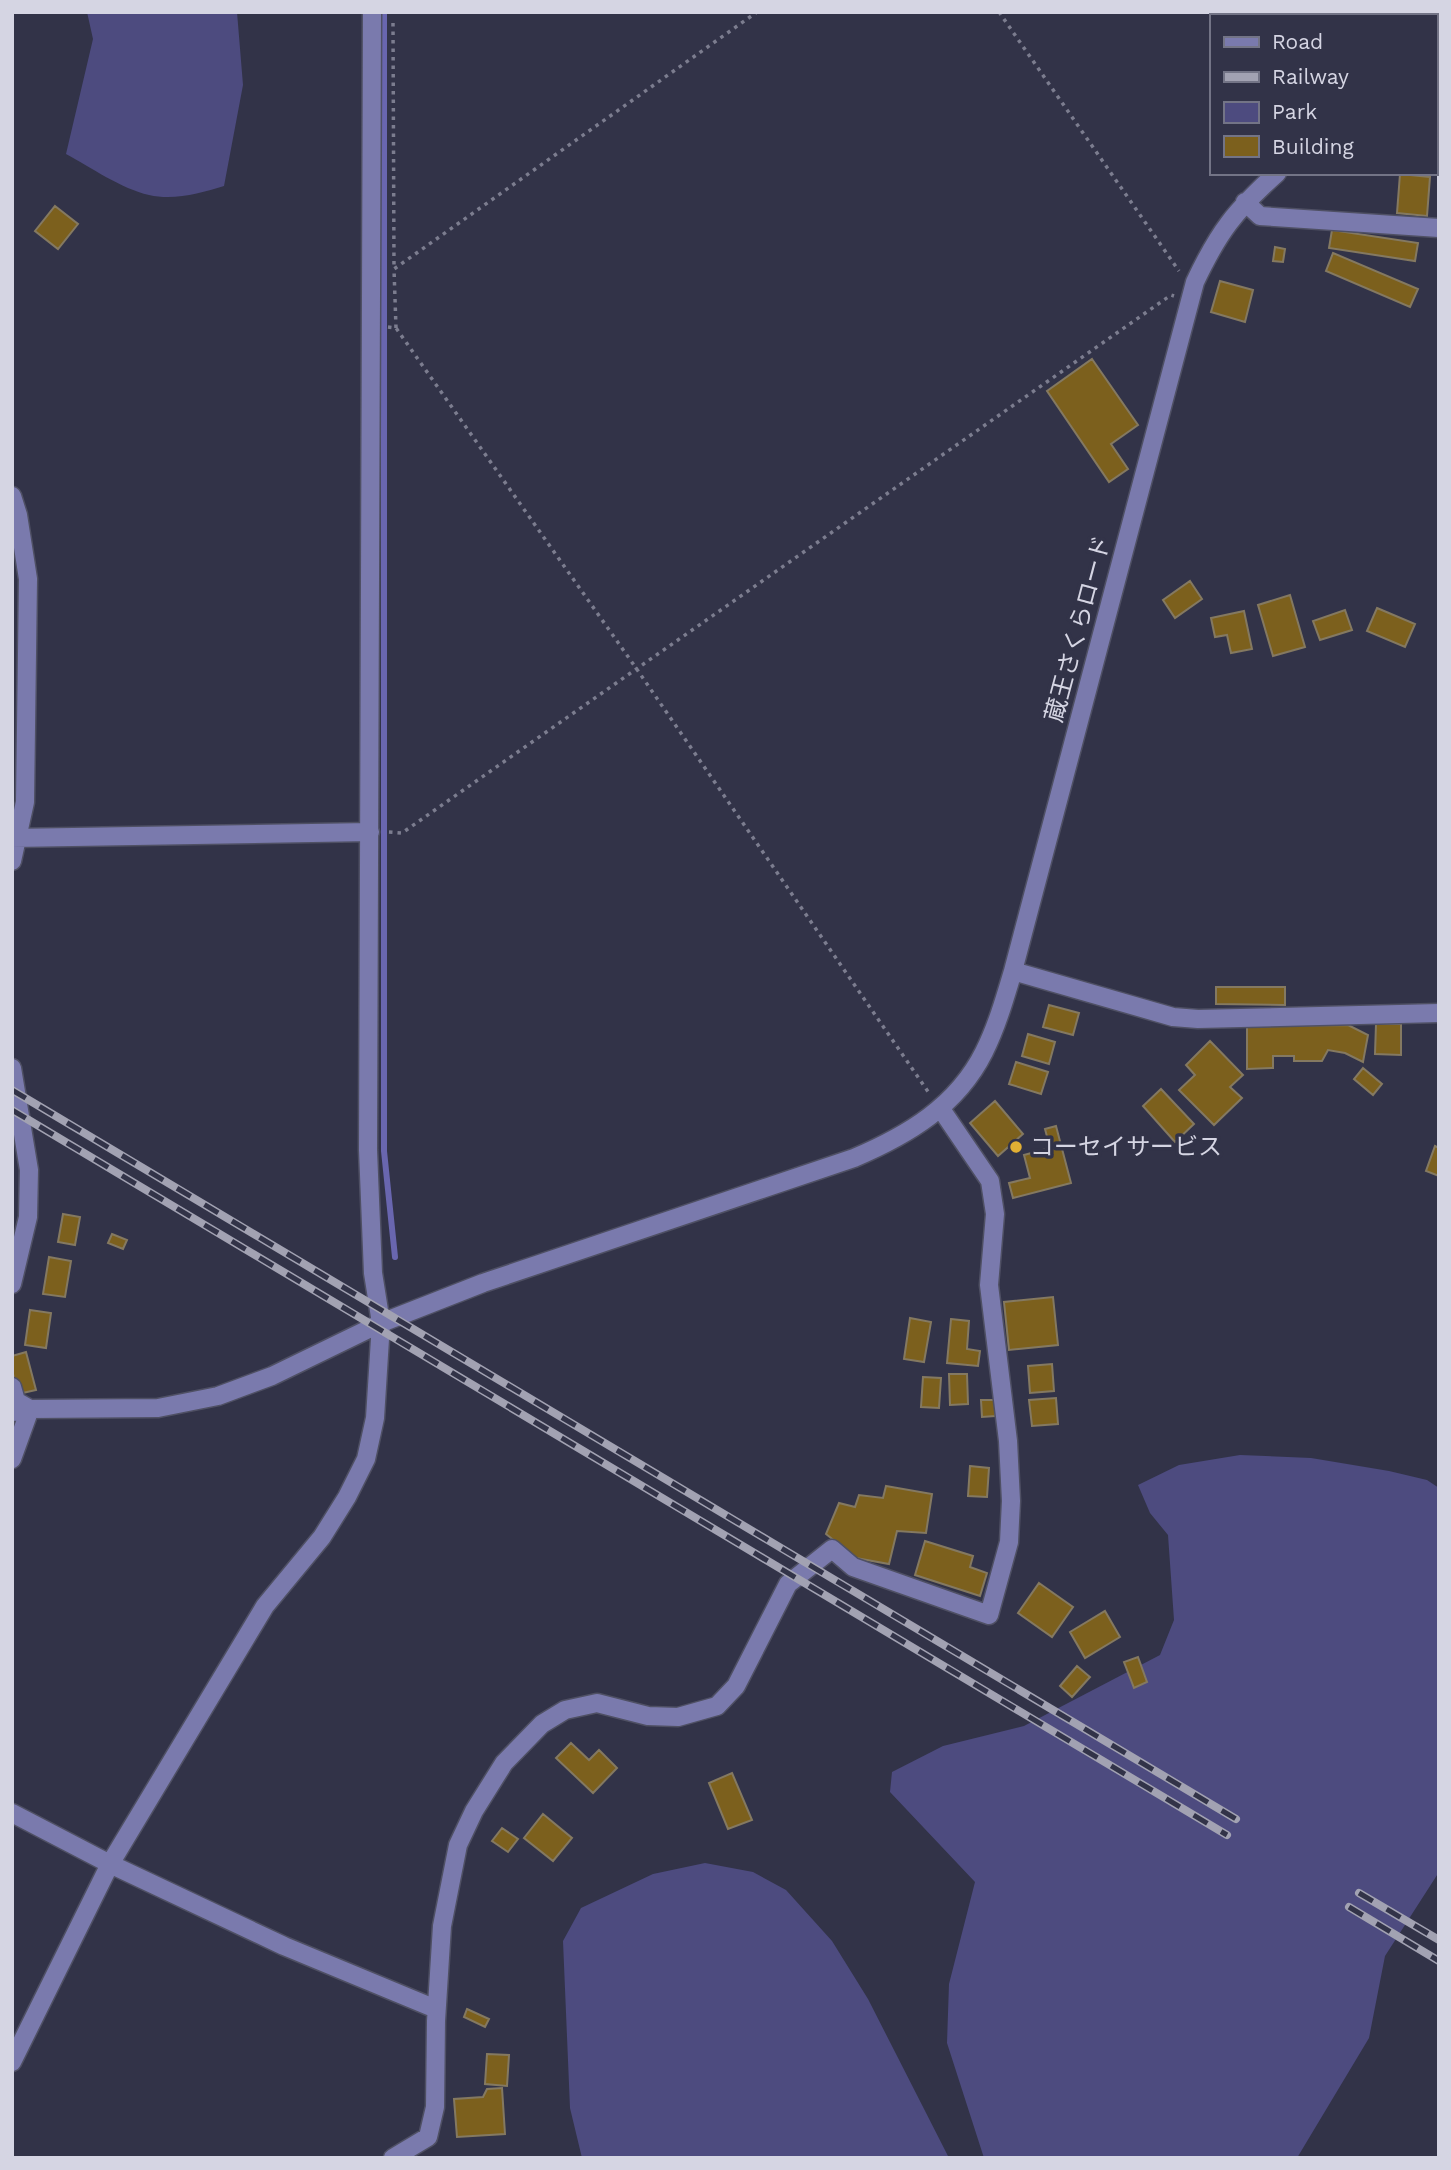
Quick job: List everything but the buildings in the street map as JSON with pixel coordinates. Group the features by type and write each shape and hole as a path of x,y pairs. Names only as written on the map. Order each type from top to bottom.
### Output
{"street":[{"path":"12,2062 110,1864 265,1606 322,1537 347,1497 366,1459 374,1418 381,1323 373,1273 368,1150 372,12"},
{"name":"蔵王さくらロード","path":"21,1410 158,1408 218,1396 272,1376 381,1323 483,1283 854,1158 917,1127 941,1109 964,1084 984,1053 1013,971 1195,282 1213,244 1245,202 1275,175"},
{"path":"1245,202 1260,216 1439,228"},
{"path":"12,496 18,515 28,579 25,802 12,861"},
{"path":"15,838 370,832"},
{"path":"1013,971 1173,1017 1439,1013"},
{"path":"12,1068 29,1170 28,1216 12,1284"},
{"path":"393,2158 428,2137 435,2107 436,2009 442,1926 458,1845 474,1811 504,1763 542,1724 565,1710 597,1703 648,1716 678,1717 717,1706 736,1686 788,1584 832,1549 853,1567 989,1615 1009,1542 1012,1501 1008,1441 989,1285 995,1214 990,1181 941,1109"},
{"path":"12,1387 21,1410 12,1459"},
{"path":"12,1813 110,1864 284,1946 436,2009"}],"path":[{"path":"393,12 393,328 636,668 941,1109"},
{"path":"394,269 757,12"},
{"path":"999,12 1179,270 1195,282"},
{"path":"392,832 402,832 1171,295 1190,300"}],"green space":[{"path":"87,12 237,12 243,85 224,186 197,194 158,197 117,183 66,154 93,39"},
{"path":"1240,1455 1311,1458 1389,1471 1427,1480 1439,1488 1439,1872 1385,1956 1369,2038 1297,2158 984,2158 947,2043 949,1984 975,1882 890,1792 892,1772 943,1746 1024,1726 1160,1655 1174,1620 1168,1535 1150,1513 1138,1485 1179,1465"},
{"path":"705,1863 753,1872 786,1890 832,1941 868,1999 949,2158 582,2158 570,2108 563,1941 581,1908 653,1874"}],"waterway":[{"path":"384,12 384,1151 395,1257"}],"railway":[{"path":"12,1090 1236,1819"},
{"path":"12,1110 1227,1835"},
{"path":"1359,1893 1439,1940"},
{"path":"1349,1907 1439,1961"}],"place":[{"name":"コーセイサービス","path":"1016,1147"}]}
